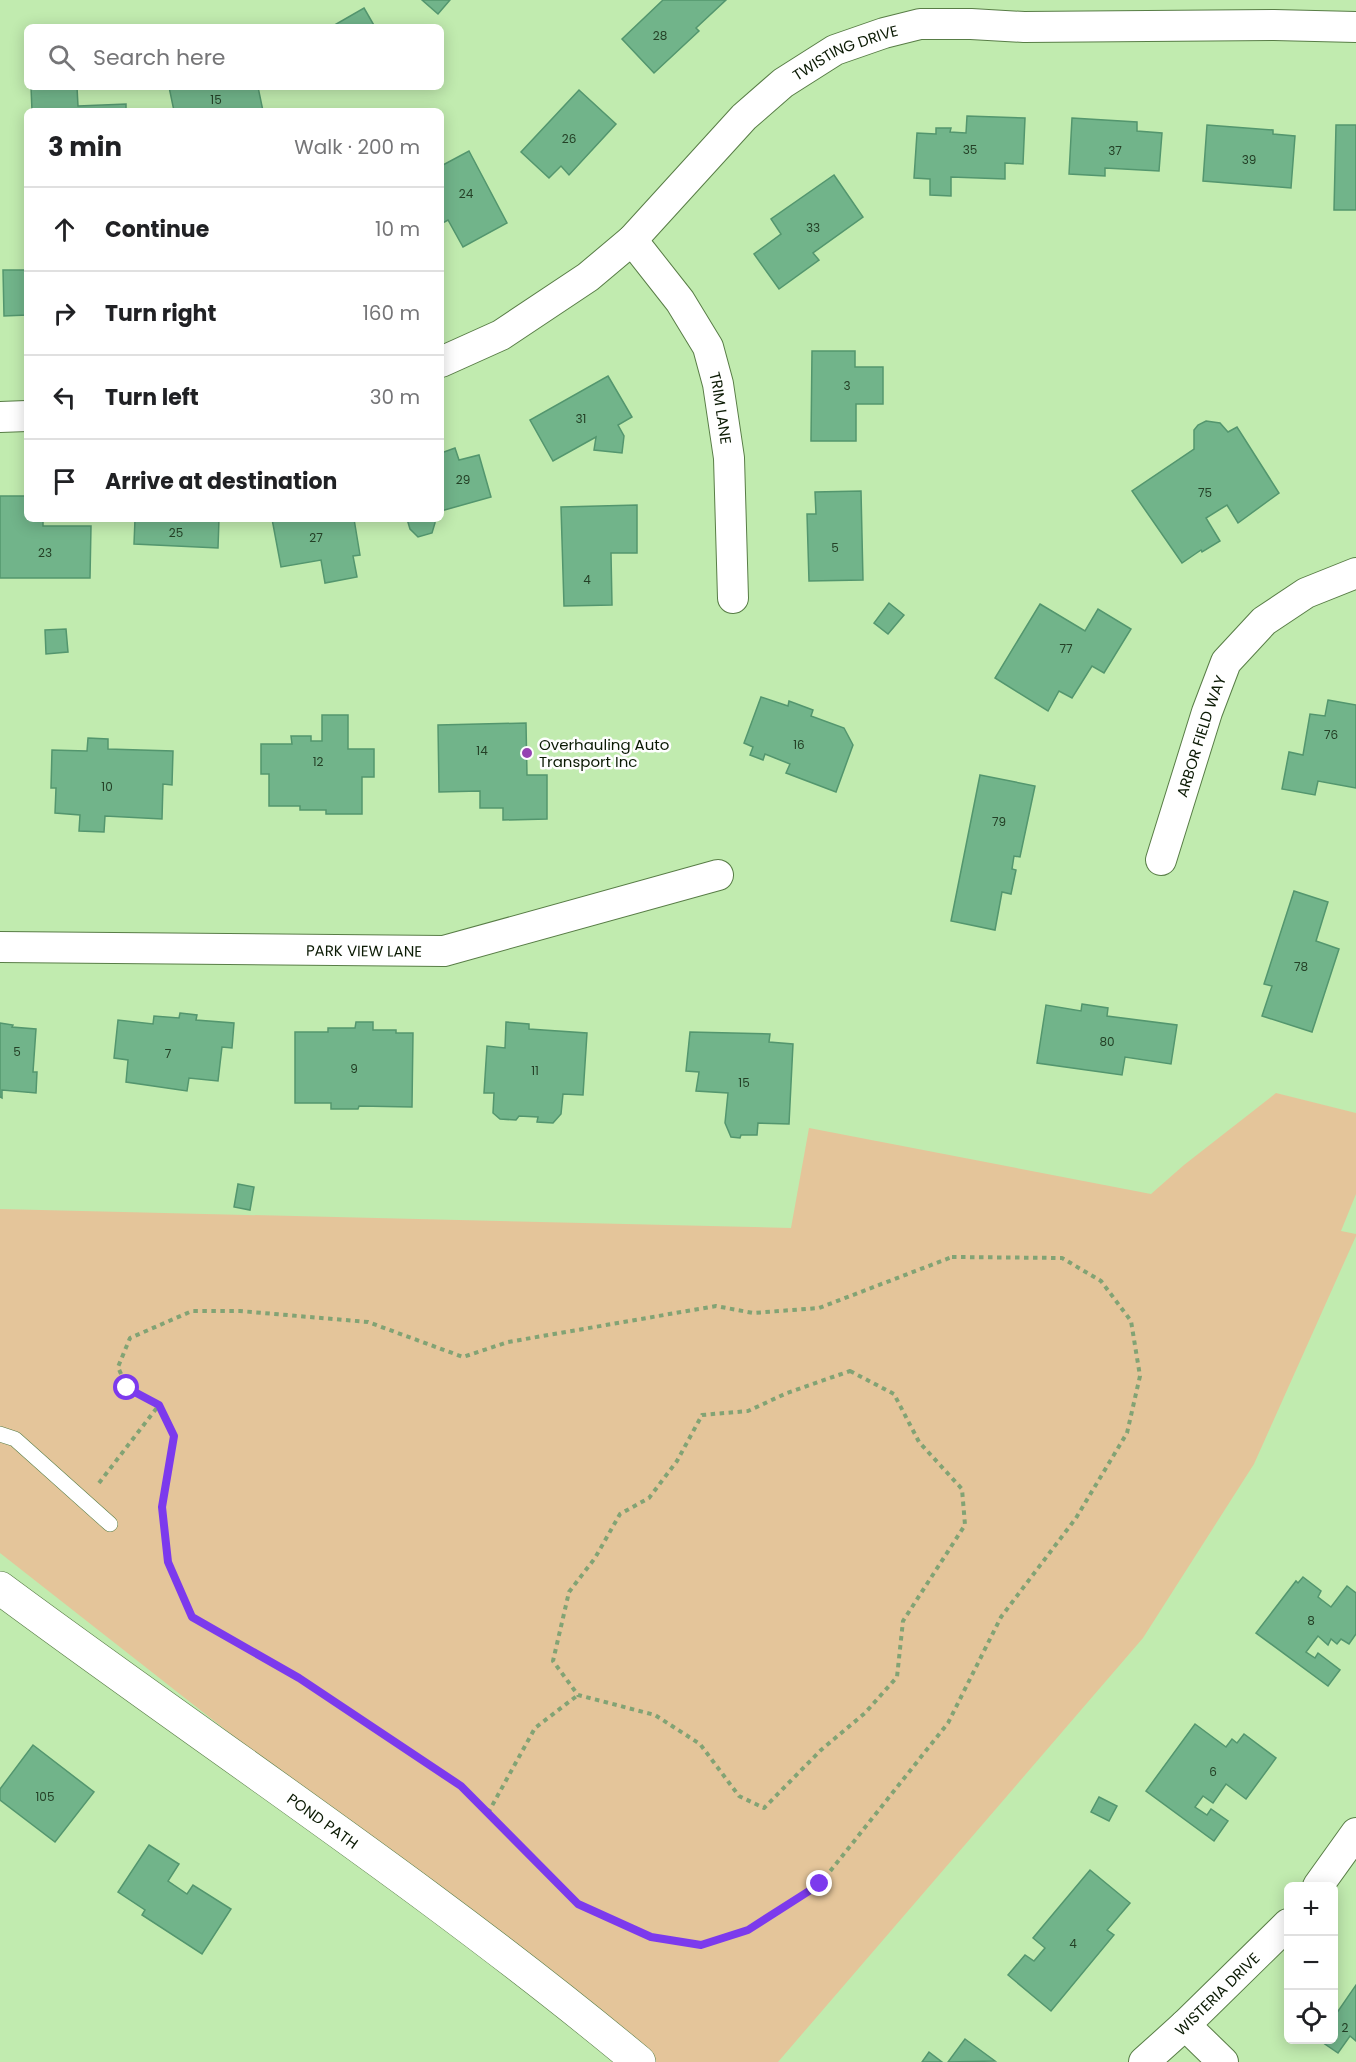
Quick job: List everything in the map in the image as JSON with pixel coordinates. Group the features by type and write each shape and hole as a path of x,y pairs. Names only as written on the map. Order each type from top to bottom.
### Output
{"street":[{"name":"TWISTING DRIVE","path":"444,361 501,335 588,277 632,240 730,132 783,83 835,50 884,33 920,24 1024,27 1274,25 1356,27"},
{"name":"TRIM LANE","path":"632,240 680,301 708,347 718,384 729,458 733,598"},
{"path":"0,417 24,416"},
{"name":"ARBOR FIELD WAY","path":"1161,860 1207,712 1226,662 1263,621 1306,593 1356,573"},
{"name":"PARK VIEW LANE","path":"0,947 444,951 718,875"},
{"name":"POND PATH","path":"0,1588 101,1663 358,1845 588,2020 639,2062"},
{"path":"1322,1882 1356,1833"},
{"name":"WISTERIA DRIVE","path":"1144,2062 1284,1928"},
{"path":"1185,2025 1223,2062"}],"lane":[{"path":"0,1434 15,1439 110,1524"}],"path":[{"path":"952,1257 1062,1258 1101,1281 1131,1321 1140,1376 1127,1433 1076,1518 1001,1617 948,1723 820,1884 748,1930 701,1945 651,1937 578,1904 488,1813 461,1786 308,1684 192,1617 168,1562 162,1507 174,1436 159,1405 127,1388 118,1367 130,1338 192,1311 240,1311 368,1322 463,1358 508,1342 716,1306 753,1313 819,1308 952,1257"},
{"path":"850,1371 894,1394 919,1442 962,1489 965,1525 903,1621 897,1677 865,1713 821,1750 764,1808 739,1796 700,1744 655,1715 578,1695 553,1661 569,1592 595,1558 620,1514 649,1498 677,1461 702,1415 748,1411 787,1393 850,1371"},
{"path":"85,1502 159,1405"},
{"path":"488,1813 535,1728 578,1695"}],"shaded area":[{"path":"1276,1093 1356,1113 1356,1194 1341,1231 1356,1234 1356,1236 1254,1464 1143,1638 778,2062 649,2062 0,1553 0,1209 791,1228 809,1128 1151,1194 1184,1165"}],"building":[{"path":"422,0 450,0 438,14"},
{"path":"663,0 726,0 696,28 699,31 654,73 622,39"},
{"path":"364,8 373,24 336,24"},
{"path":"31,90 77,90 78,106 126,104 126,108 32,108"},
{"path":"170,90 259,90 262,108 173,108"},
{"path":"579,90 616,124 569,175 561,166 549,178 521,152"},
{"path":"967,116 1025,118 1023,164 1005,163 1005,179 951,177 951,196 930,195 930,179 914,178 917,133 936,134 936,128 951,128 950,132 966,133"},
{"path":"1072,118 1137,122 1137,131 1162,133 1159,171 1105,168 1105,176 1069,174"},
{"path":"1207,125 1273,130 1273,134 1295,136 1291,188 1203,181"},
{"path":"1336,125 1356,125 1356,210 1334,210"},
{"path":"469,151 507,223 463,247 448,220 444,222 444,164"},
{"path":"834,175 863,217 813,253 819,260 779,289 754,254 781,234 771,219"},
{"path":"3,270 24,270 24,315 4,316"},
{"path":"812,351 855,351 855,367 883,367 883,404 856,404 856,441 811,441"},
{"path":"608,376 632,417 618,425 624,436 622,453 594,450 596,437 553,461 530,420"},
{"path":"1206,421 1220,423 1228,432 1237,427 1279,493 1238,523 1227,505 1206,518 1220,541 1182,563 1132,491 1194,449 1194,430"},
{"path":"455,448 459,460 479,455 491,497 444,510 444,452"},
{"path":"861,491 863,580 809,581 807,514 816,514 815,492"},
{"path":"0,496 24,496 24,522 43,522 43,526 91,526 90,578 0,578"},
{"path":"637,505 637,553 611,553 612,605 564,606 561,507"},
{"path":"135,522 219,522 218,548 134,544"},
{"path":"273,522 354,522 360,555 353,556 357,577 325,583 321,560 281,567"},
{"path":"408,522 435,522 432,533 418,537 410,529"},
{"path":"889,603 904,615 888,634 874,623"},
{"path":"1040,604 1085,631 1098,609 1131,629 1104,673 1092,666 1072,698 1059,691 1048,711 995,678"},
{"path":"66,629 68,652 46,654 45,630"},
{"path":"761,697 788,706 789,701 813,710 811,716 844,728 853,745 836,792 786,773 790,764 765,754 763,760 750,755 753,747 744,743"},
{"path":"1328,700 1356,705 1356,788 1318,781 1315,795 1282,789 1289,752 1303,755 1310,714 1325,716"},
{"path":"322,715 348,715 348,749 374,749 374,777 362,777 362,814 326,814 326,810 300,810 300,806 269,806 269,774 261,774 261,744 292,744 291,736 311,736 311,741 322,741"},
{"path":"526,723 527,775 547,775 547,819 503,820 503,808 480,808 480,791 439,792 438,725"},
{"path":"88,738 108,739 108,749 173,751 172,785 163,784 162,819 105,816 104,832 79,831 80,815 55,813 56,788 51,788 52,750 87,751"},
{"path":"980,775 1035,786 1020,857 1014,856 1012,869 1016,870 1011,894 1002,892 995,930 951,921"},
{"path":"1294,891 1328,902 1316,941 1339,949 1312,1032 1262,1016 1272,986 1264,984"},
{"path":"1082,1004 1108,1008 1107,1016 1177,1025 1171,1064 1125,1057 1122,1075 1037,1063 1046,1005 1081,1011"},
{"path":"180,1013 197,1015 196,1020 234,1023 232,1048 222,1047 218,1081 189,1078 187,1091 126,1082 128,1060 114,1058 118,1020 153,1024 154,1016 179,1018"},
{"path":"356,1022 373,1022 373,1030 413,1033 412,1107 359,1106 358,1109 331,1109 331,1103 295,1103 295,1032 328,1032 328,1028 355,1028"},
{"path":"506,1022 529,1024 529,1029 587,1033 583,1095 563,1094 561,1114 553,1123 537,1122 538,1117 519,1116 516,1120 500,1119 493,1113 494,1093 484,1093 487,1046 505,1048"},
{"path":"0,1023 13,1025 12,1027 36,1029 33,1072 37,1072 36,1093 2,1090 2,1098 0,1097"},
{"path":"690,1032 770,1034 769,1042 793,1044 789,1124 758,1123 757,1135 731,1137 725,1123 728,1093 696,1091 699,1072 686,1071"},
{"path":"238,1184 254,1187 250,1210 234,1207"},
{"path":"1303,1577 1321,1591 1318,1597 1331,1607 1347,1586 1356,1593 1356,1634 1349,1644 1341,1639 1337,1644 1331,1639 1328,1645 1318,1636 1306,1652 1315,1658 1318,1653 1340,1670 1328,1686 1256,1633 1296,1581 1298,1583"},
{"path":"1195,1724 1226,1747 1232,1739 1237,1743 1244,1734 1276,1758 1246,1799 1226,1784 1213,1803 1203,1796 1195,1807 1207,1815 1211,1809 1228,1821 1214,1841 1146,1791"},
{"path":"33,1745 94,1792 55,1842 0,1800 0,1789"},
{"path":"1099,1797 1117,1806 1109,1821 1091,1812"},
{"path":"149,1845 179,1864 168,1881 187,1894 193,1885 231,1909 202,1954 142,1915 145,1910 118,1892"},
{"path":"1090,1870 1130,1903 1107,1930 1114,1935 1051,2011 1008,1975 1025,1955 1034,1961 1045,1948 1033,1938"},
{"path":"1356,1985 1356,2041 1350,2036 1338,2053 1325,2044 1338,2044 1338,2011"},
{"path":"965,2039 995,2061 948,2062"},
{"path":"929,2052 942,2062 922,2062"}],"place":[{"name":"Overhauling Auto Transport Inc","path":"527,753"}],"route":[{"path":"127,1388 159,1405 174,1436 162,1507 168,1562 192,1617 299,1678 461,1786 578,1904 651,1937 701,1945 748,1930 820,1884"}]}
